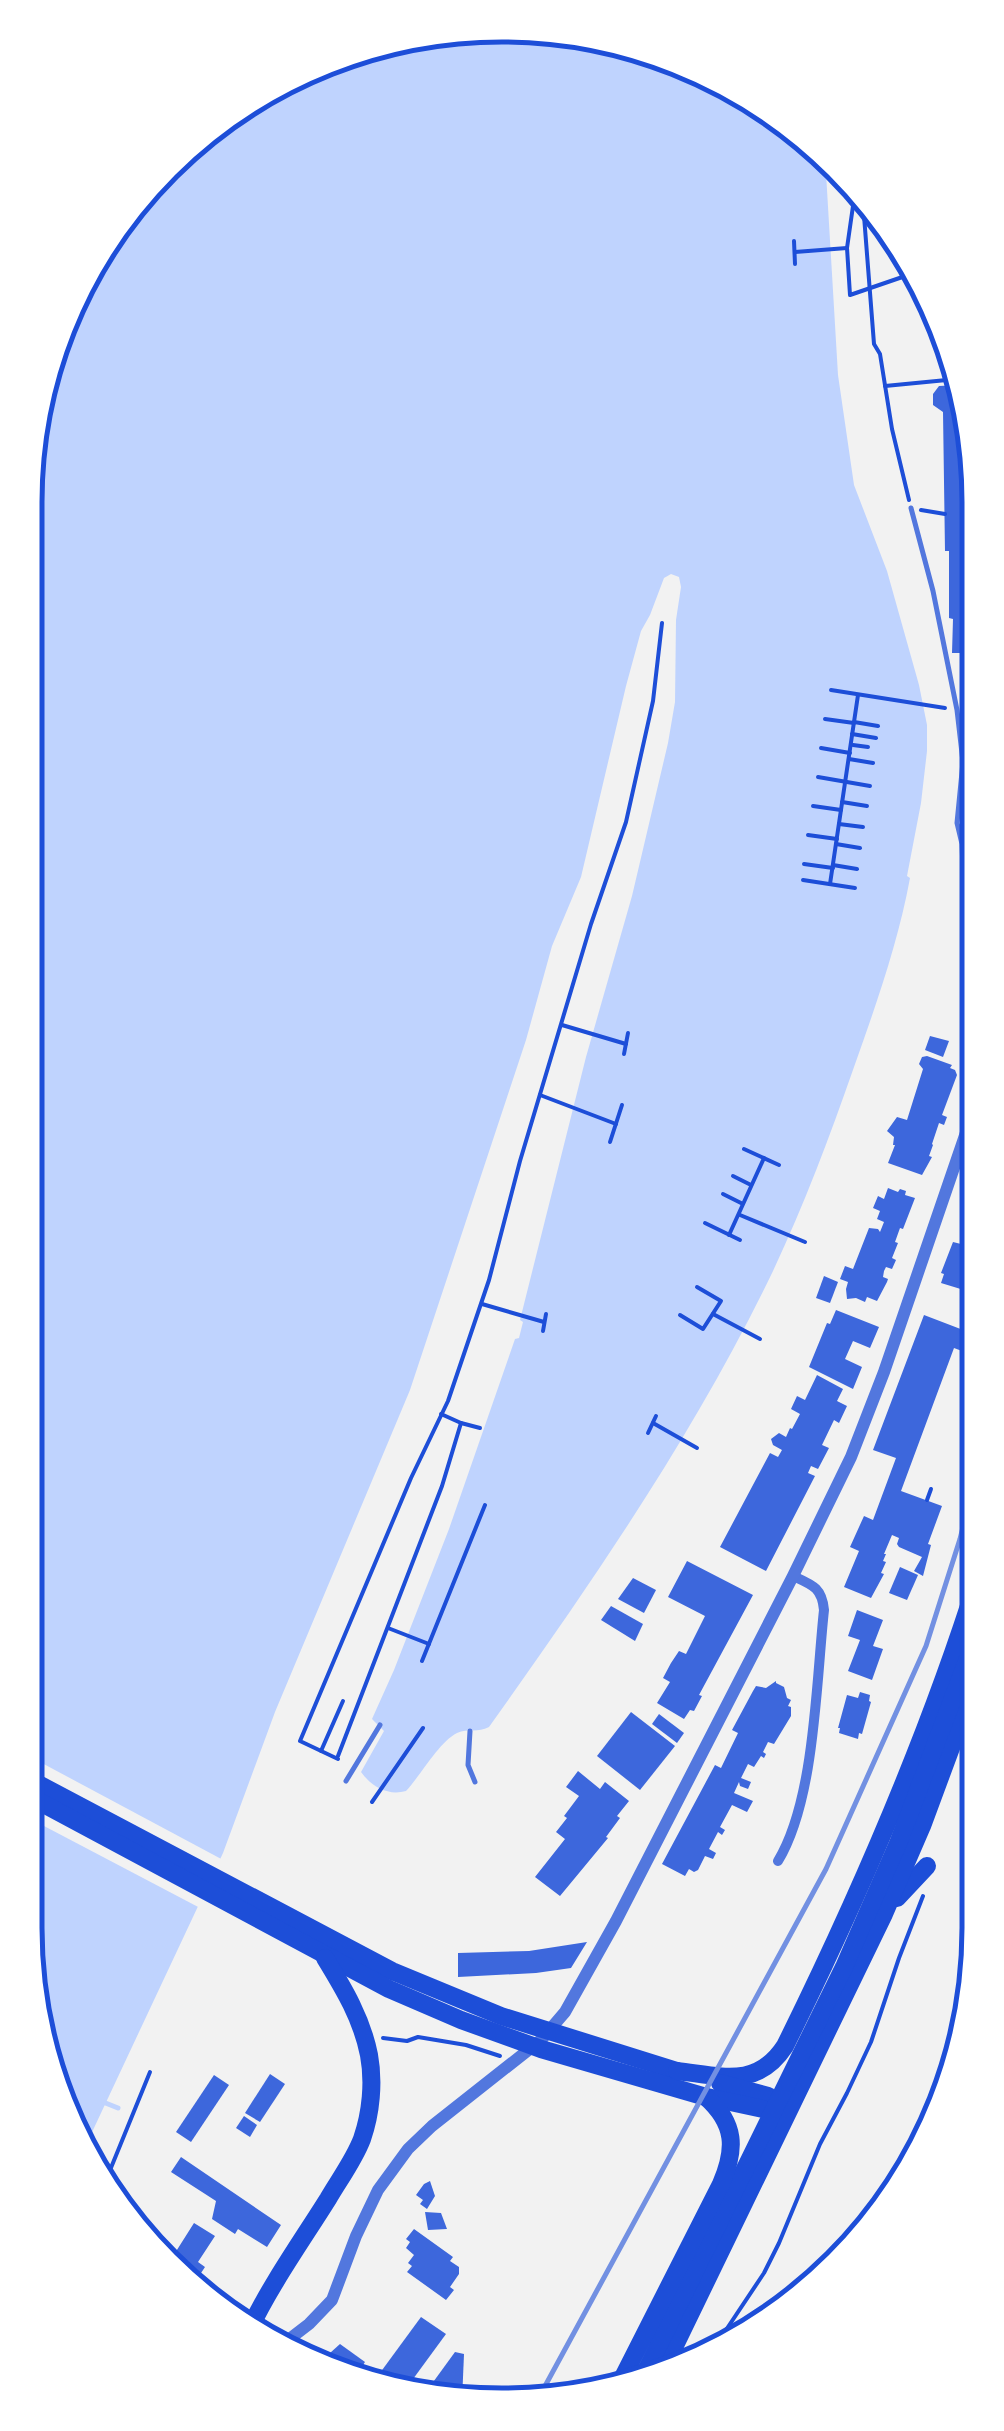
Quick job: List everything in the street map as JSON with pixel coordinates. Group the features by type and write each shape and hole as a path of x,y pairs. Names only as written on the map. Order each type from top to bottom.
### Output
{"main road":[{"path":"42,1787 274,1918 322,1953 389,1989 542,2049 706,2097 730,2094 778,2056 824,1966 906,1779 962,1625"},
{"path":"648,2365 844,1967 899,1841 962,1674"},
{"path":"669,2357 884,1914 962,1720"},
{"path":"42,1802 274,1918 501,2016 677,2071 730,2094 766,2102"},
{"path":"884,1914 926,1876"},
{"path":"257,2317 262,2302 362,2138 369,2106 372,2080 362,2028 348,1994 322,1953"},
{"path":"626,2371 726,2172 731,2155 730,2094"}],"street":[{"path":"294,2338 332,2300 378,2190 408,2149 541,2040 565,2012 616,1921 850,1458 962,1144"},
{"path":"778,1861 792,1834 803,1794 824,1610 823,1597 817,1589 793,1576"}],"lane":[{"path":"910,508 943,634 962,749"},
{"path":"962,777 956,822 962,844"},
{"path":"346,1781 380,1726"},
{"path":"470,1731 468,1765 475,1782"}],"path":[{"path":"853,206 847,248 850,295 903,277"},
{"path":"863,218 874,344 880,354 910,508"},
{"path":"794,241 795,264"},
{"path":"795,252 847,248"},
{"path":"885,386 945,380"},
{"path":"936,513 946,514"},
{"path":"461,1423 442,1486 338,1759 300,1742 410,1478 441,1414 480,1304 540,1094 626,822 653,701 662,622"},
{"path":"831,690 956,710"},
{"path":"830,884 858,696"},
{"path":"826,719 878,726"},
{"path":"852,734 876,738"},
{"path":"851,745 868,747"},
{"path":"821,748 872,762"},
{"path":"818,777 870,786"},
{"path":"842,802 866,806"},
{"path":"813,806 841,810"},
{"path":"839,824 863,828"},
{"path":"808,834 860,848"},
{"path":"804,864 857,868"},
{"path":"802,880 856,888"},
{"path":"562,1025 626,1044"},
{"path":"624,1054 628,1033"},
{"path":"540,1094 616,1124"},
{"path":"610,1142 622,1105"},
{"path":"744,1149 779,1165"},
{"path":"729,1235 764,1158"},
{"path":"733,1176 752,1185"},
{"path":"723,1194 743,1204"},
{"path":"738,1214 805,1242"},
{"path":"705,1223 740,1240"},
{"path":"680,1315 703,1329 713,1314 720,1302 697,1287"},
{"path":"480,1304 544,1322"},
{"path":"542,1330 546,1314"},
{"path":"713,1314 760,1339"},
{"path":"441,1414 480,1428"},
{"path":"648,1432 656,1416"},
{"path":"653,1424 697,1448"},
{"path":"927,1500 931,1488"},
{"path":"422,1661 485,1505"},
{"path":"388,1628 429,1644"},
{"path":"321,1751 343,1701"},
{"path":"372,1802 423,1728"},
{"path":"726,2330 764,2274 820,2144 848,2093 870,2042 926,1876"},
{"path":"384,2038 406,2041 418,2037 450,2042 501,2057"},
{"path":"110,2169 150,2072"}],"water":[{"path":"502,42 592,51 678,77 732,104 782,137 826,176 838,375 854,485 887,571 927,725 921,803 907,876 910,878 878,997 806,1196 743,1331 676,1448 604,1561 489,1727 450,1737 406,1791 393,1792 375,1786 361,1772 384,1731 372,1719 449,1529 515,1339 519,1338 523,1322 520,1320 586,1057 632,896 675,702 676,620 681,587 679,577 671,574 664,578 641,631 581,877 552,946 526,1040 410,1390 275,1712 223,1853 91,2134 67,2077 51,2019 42,1929 42,502 51,412 77,326 120,247 177,177 247,120 326,77 412,51"}],"pier":[{"path":"42,1763 225,1861 202,1909 42,1825"}],"building":[{"path":"939,386 947,386 961,472 962,653 952,653 949,551 945,551 943,412 933,405 933,394"},
{"path":"930,1036 949,1041 943,1057 925,1050"},
{"path":"927,1056 952,1065 950,1068 957,1075 942,1115 947,1117 944,1125 939,1123 929,1156 932,1157 922,1175 888,1163 895,1145 894,1137 887,1131 897,1117 907,1120 923,1069 919,1064"},
{"path":"888,1188 906,1191 905,1195 915,1198 895,1242 898,1243 892,1258 896,1260 892,1269 886,1267 884,1271 883,1277 888,1279 877,1301 867,1297 865,1302 847,1299 848,1282 840,1279 845,1266 853,1269 869,1228 880,1232 884,1222 877,1219 880,1211 873,1208 878,1196 884,1199"},
{"path":"953,1242 962,1244 962,1289 941,1283"},
{"path":"824,1276 838,1282 830,1303 816,1298"},
{"path":"836,1310 879,1327 870,1348 853,1341 845,1359 862,1367 853,1389 809,1367"},
{"path":"924,1315 962,1330 962,1351 954,1348 901,1491 942,1506 928,1544 931,1545 923,1576 914,1571 922,1557 899,1547 899,1538 892,1535 884,1554 884,1574 871,1598 844,1587 859,1551 850,1547 864,1516 873,1520 896,1458 873,1450"},
{"path":"817,1375 843,1389 837,1401 847,1406 839,1423 834,1420 822,1445 829,1448 818,1469 811,1466 808,1473 815,1476 766,1571 720,1547 770,1453 778,1457 782,1450 771,1439 779,1433 786,1437 792,1429 800,1414 791,1409 797,1396 805,1400"},
{"path":"687,1561 753,1595 694,1711 690,1710 684,1719 657,1703 670,1682 663,1678 671,1663 679,1651 686,1654 705,1616 668,1597"},
{"path":"900,1567 918,1575 907,1600 889,1593"},
{"path":"633,1578 656,1590 644,1613 618,1599"},
{"path":"611,1606 643,1624 635,1641 601,1620"},
{"path":"857,1610 883,1620 873,1646 883,1649 872,1680 848,1671 860,1640 848,1636"},
{"path":"776,1681 791,1700 791,1716 774,1744 768,1742 764,1758 761,1756 754,1767 748,1764 741,1778 751,1782 748,1789 739,1782 734,1793 753,1801 747,1812 732,1805 720,1827 725,1830 722,1835 718,1832 709,1849 716,1853 713,1859 705,1856 698,1870 689,1869 685,1876 662,1864 715,1765 721,1768 738,1733 732,1730 756,1686 766,1688"},
{"path":"860,1692 870,1695 871,1702 858,1739 839,1733 838,1728 847,1695 858,1698"},
{"path":"631,1712 675,1746 640,1790 597,1756"},
{"path":"659,1714 684,1733 677,1743 652,1724"},
{"path":"578,1771 600,1789 605,1782 629,1801 617,1816 620,1818 608,1838 560,1896 535,1877 565,1839 556,1832 579,1796 566,1787"},
{"path":"587,1942 571,1968 458,1977 458,1953 529,1951"},
{"path":"270,2074 285,2084 260,2122 245,2113"},
{"path":"214,2075 229,2085 191,2142 176,2132"},
{"path":"244,2116 257,2125 250,2137 236,2128"},
{"path":"181,2157 281,2225 267,2247 212,2219 216,2201 171,2172"},
{"path":"430,2181 435,2196 427,2209 416,2195"},
{"path":"425,2212 441,2213 447,2229 428,2230"},
{"path":"194,2223 215,2236 198,2262 205,2267 200,2275 175,2252"},
{"path":"414,2229 453,2257 450,2261 459,2267 450,2287 454,2290 446,2300 407,2272 414,2255 406,2248 410,2242 406,2239"},
{"path":"421,2317 446,2334 412,2380 381,2372"},
{"path":"340,2344 365,2362 362,2366 328,2355"},
{"path":"455,2352 464,2354 463,2387 432,2383"}],"waterway":[{"path":"103,2102 118,2108"}],"railway":[{"path":"545,2387 826,1869 926,1646 962,1531"}]}
